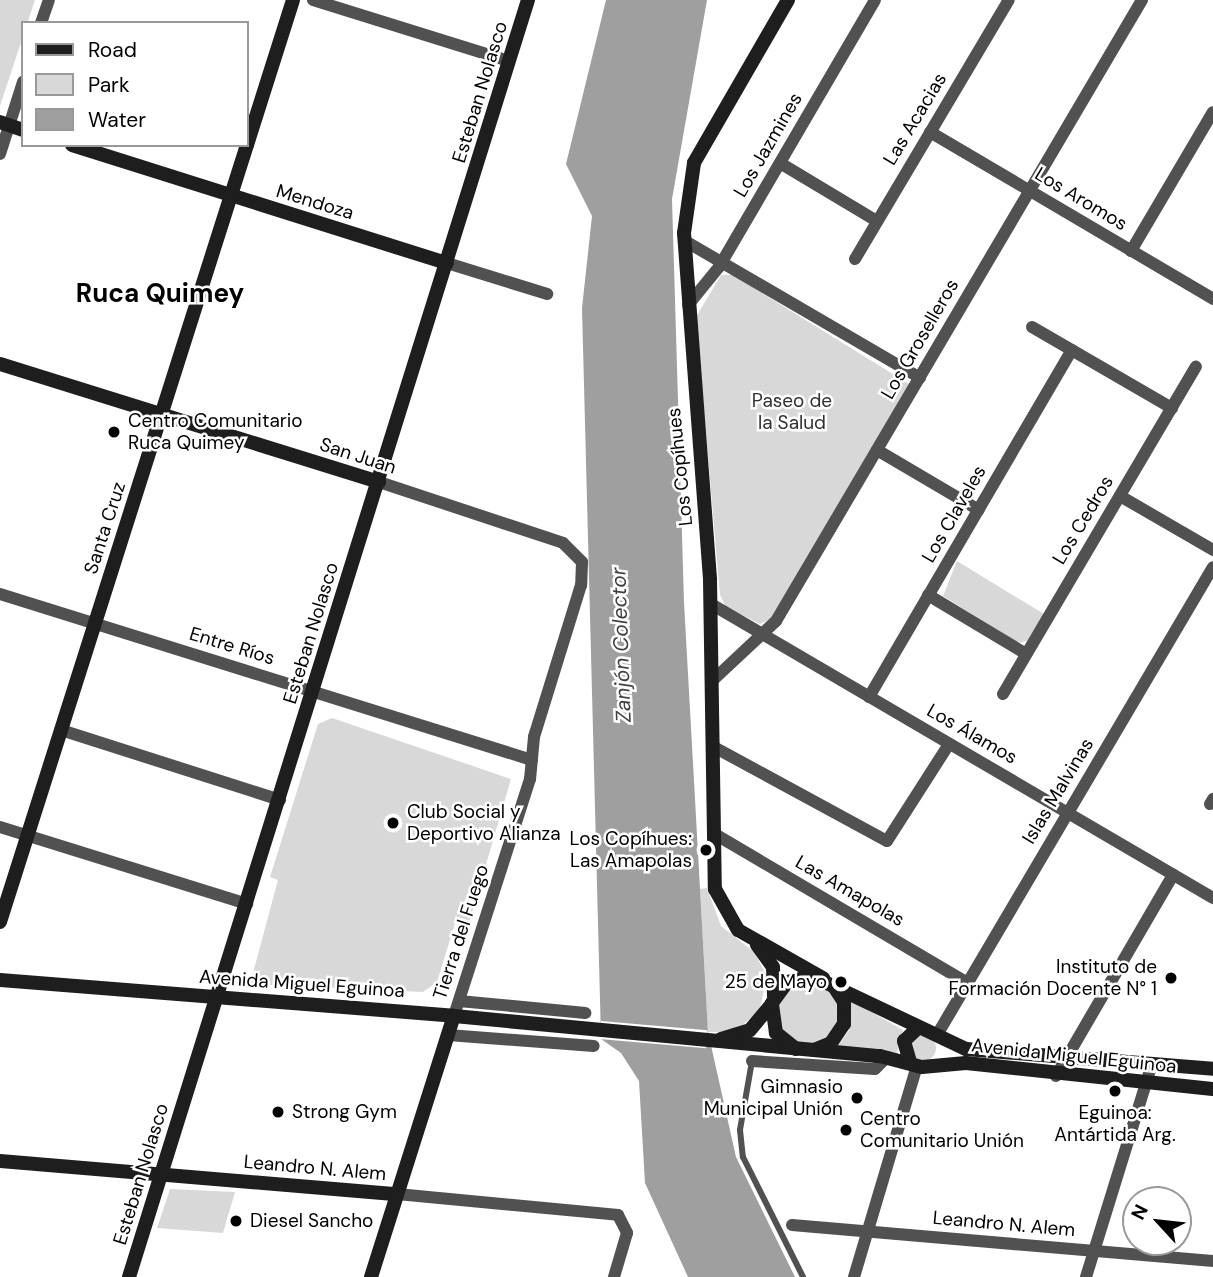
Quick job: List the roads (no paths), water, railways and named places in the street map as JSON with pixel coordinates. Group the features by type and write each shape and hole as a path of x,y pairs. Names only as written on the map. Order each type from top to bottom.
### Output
{"main road":[{"name":"Santa Cruz","path":"248,142 293,0"},
{"name":"Esteban Nolasco","path":"129,1277 528,0"},
{"name":"Los Copíhues","path":"773,1001 773,967 754,941 719,905 713,834 711,604 685,241 694,163 788,0"},
{"name":"Mendoza","path":"78,147 447,263"},
{"name":"Santa Cruz","path":"0,922 246,147"},
{"name":"San Juan","path":"0,364 379,482"},
{"name":"Los Copíhues","path":"754,941 825,979"},
{"path":"709,1040 746,1032 791,979 825,979 844,1002 844,1024 827,1046 803,1050 776,1033 773,1001"},
{"name":"Avenida Miguel Eguinoa","path":"825,979 917,1029 966,1049 1213,1069"},
{"name":"Avenida Miguel Eguinoa","path":"0,980 454,1016 887,1057 920,1064 1213,1089"},
{"name":"Tierra del Fuego","path":"371,1277 454,1016"},
{"path":"917,1029 904,1041 920,1064 941,1053 938,1037"},
{"name":"Leandro N. Alem","path":"0,1161 397,1194"}],"street":[{"path":"42,21 48,0"},
{"path":"313,0 509,61"},
{"name":"Los Jazmines","path":"688,305 722,263 875,0"},
{"name":"Las Acacias","path":"855,259 1009,0"},
{"name":"Los Groselleros","path":"712,681 763,635 920,378 1142,0"},
{"path":"0,155 21,89"},
{"path":"1131,251 1213,112"},
{"name":"Los Aromos","path":"930,132 1213,299"},
{"path":"780,163 877,221"},
{"path":"685,241 920,378"},
{"name":"Mendoza","path":"447,263 547,294"},
{"path":"1032,327 1172,408"},
{"name":"Los Claveles","path":"869,697 1072,350"},
{"name":"Los Cedros","path":"1003,694 1196,367"},
{"path":"877,450 979,510"},
{"name":"San Juan","path":"379,482 564,543 580,556"},
{"path":"1120,496 1213,550"},
{"name":"Tierra del Fuego","path":"454,1016 533,760 582,579 580,556"},
{"name":"Islas Malvinas","path":"938,1037 1213,567"},
{"name":"Entre Ríos","path":"0,594 533,760"},
{"path":"928,595 1026,654"},
{"name":"Los Álamos","path":"711,604 1213,898"},
{"path":"61,730 279,800"},
{"path":"712,746 887,841 949,744"},
{"path":"0,827 247,904"},
{"name":"Las Amapolas","path":"713,834 968,983"},
{"path":"1056,1076 1173,875"},
{"path":"459,1001 585,1013"},
{"path":"448,1035 594,1046"},
{"path":"752,1061 877,1069 887,1057"},
{"path":"855,1277 920,1064"},
{"path":"1086,1277 1152,1064"},
{"name":"Leandro N. Alem","path":"397,1194 610,1212 625,1220 614,1277"},
{"name":"Leandro N. Alem","path":"792,1225 1213,1261"}],"lane":[{"path":"752,1061 741,1149 803,1277"},
{"path":"775,1224 792,1225"}],"water":[{"name":"Zanjón Colector","path":"606,0 707,0 672,199 684,602 708,1032 736,1157 795,1277 688,1277 645,1183 639,1081 621,1053 601,1039 582,308 592,216 566,164"}],"place":[{"name":"Centro Comunitario Ruca Quimey","path":"114,432"},
{"name":"Club Social y Deportivo Alianza","path":"393,823"},
{"name":"Los Copíhues: Las Amapolas","path":"706,850"},
{"name":"Instituto de Formación Docente N° 1","path":"1171,978"},
{"name":"25 de Mayo","path":"841,982"},
{"name":"Eguinoa: Antártida Arg.","path":"1115,1091"},
{"name":"Gimnasio Municipal Unión","path":"857,1098"},
{"name":"Strong Gym","path":"278,1112"},
{"name":"Centro Comunitario Unión","path":"846,1130"},
{"name":"Diesel Sancho","path":"236,1221"}],"district":[{"name":"Ruca Quimey","path":"160,294"}],"park label":[{"name":"Paseo de la Salud","path":"792,412"}]}
